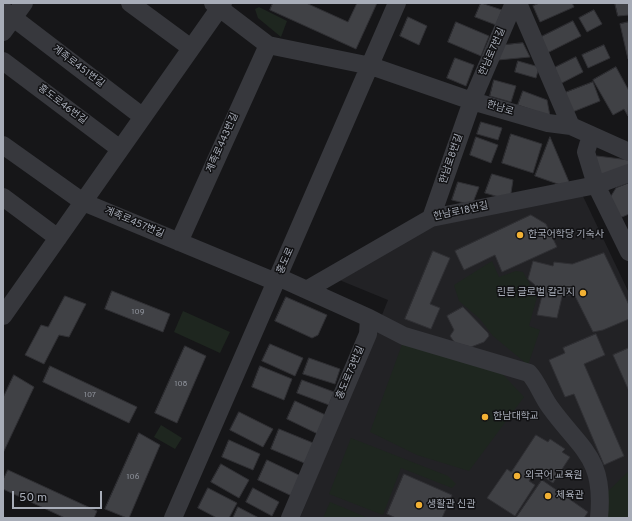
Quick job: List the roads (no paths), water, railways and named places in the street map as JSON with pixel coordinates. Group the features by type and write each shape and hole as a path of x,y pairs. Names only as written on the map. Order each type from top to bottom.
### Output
{"street":[{"path":"3,32 8,14 24,3"},
{"path":"130,3 191,48"},
{"name":"홍도로","path":"173,518 371,66 397,3"},
{"name":"한남로7번길","path":"472,100 514,3"},
{"path":"518,3 571,126"},
{"path":"3,316 8,297 58,238 191,48 218,5 268,45 371,66"},
{"name":"계족로451번길","path":"8,14 143,117"},
{"name":"계족로443번길","path":"179,242 268,45"},
{"name":"홍도로46번길","path":"3,61 120,149"},
{"name":"한남로","path":"371,66 472,100 548,123 571,126 629,152"},
{"name":"한남로8번길","path":"431,218 472,100"},
{"path":"591,135 586,152 596,184 629,252"},
{"name":"계족로457번길","path":"3,145 83,202 179,242 277,280"},
{"name":"한남로18번길","path":"308,289 431,218 596,184 629,173"},
{"path":"3,197 58,238"},
{"path":"277,280 308,289 404,336 529,373 550,406 587,451 599,477 599,518"},
{"name":"홍도로73번길","path":"290,518 368,334 369,318"}],"place":[{"name":"한국어학당 기숙사","path":"520,235"},
{"name":"린튼 글로벌 칼리지","path":"583,293"},
{"name":"한남대학교","path":"485,417"},
{"name":"외국어 교육원","path":"517,476"},
{"name":"체육관","path":"548,496"},
{"name":"생활관 신관","path":"419,505"}]}
